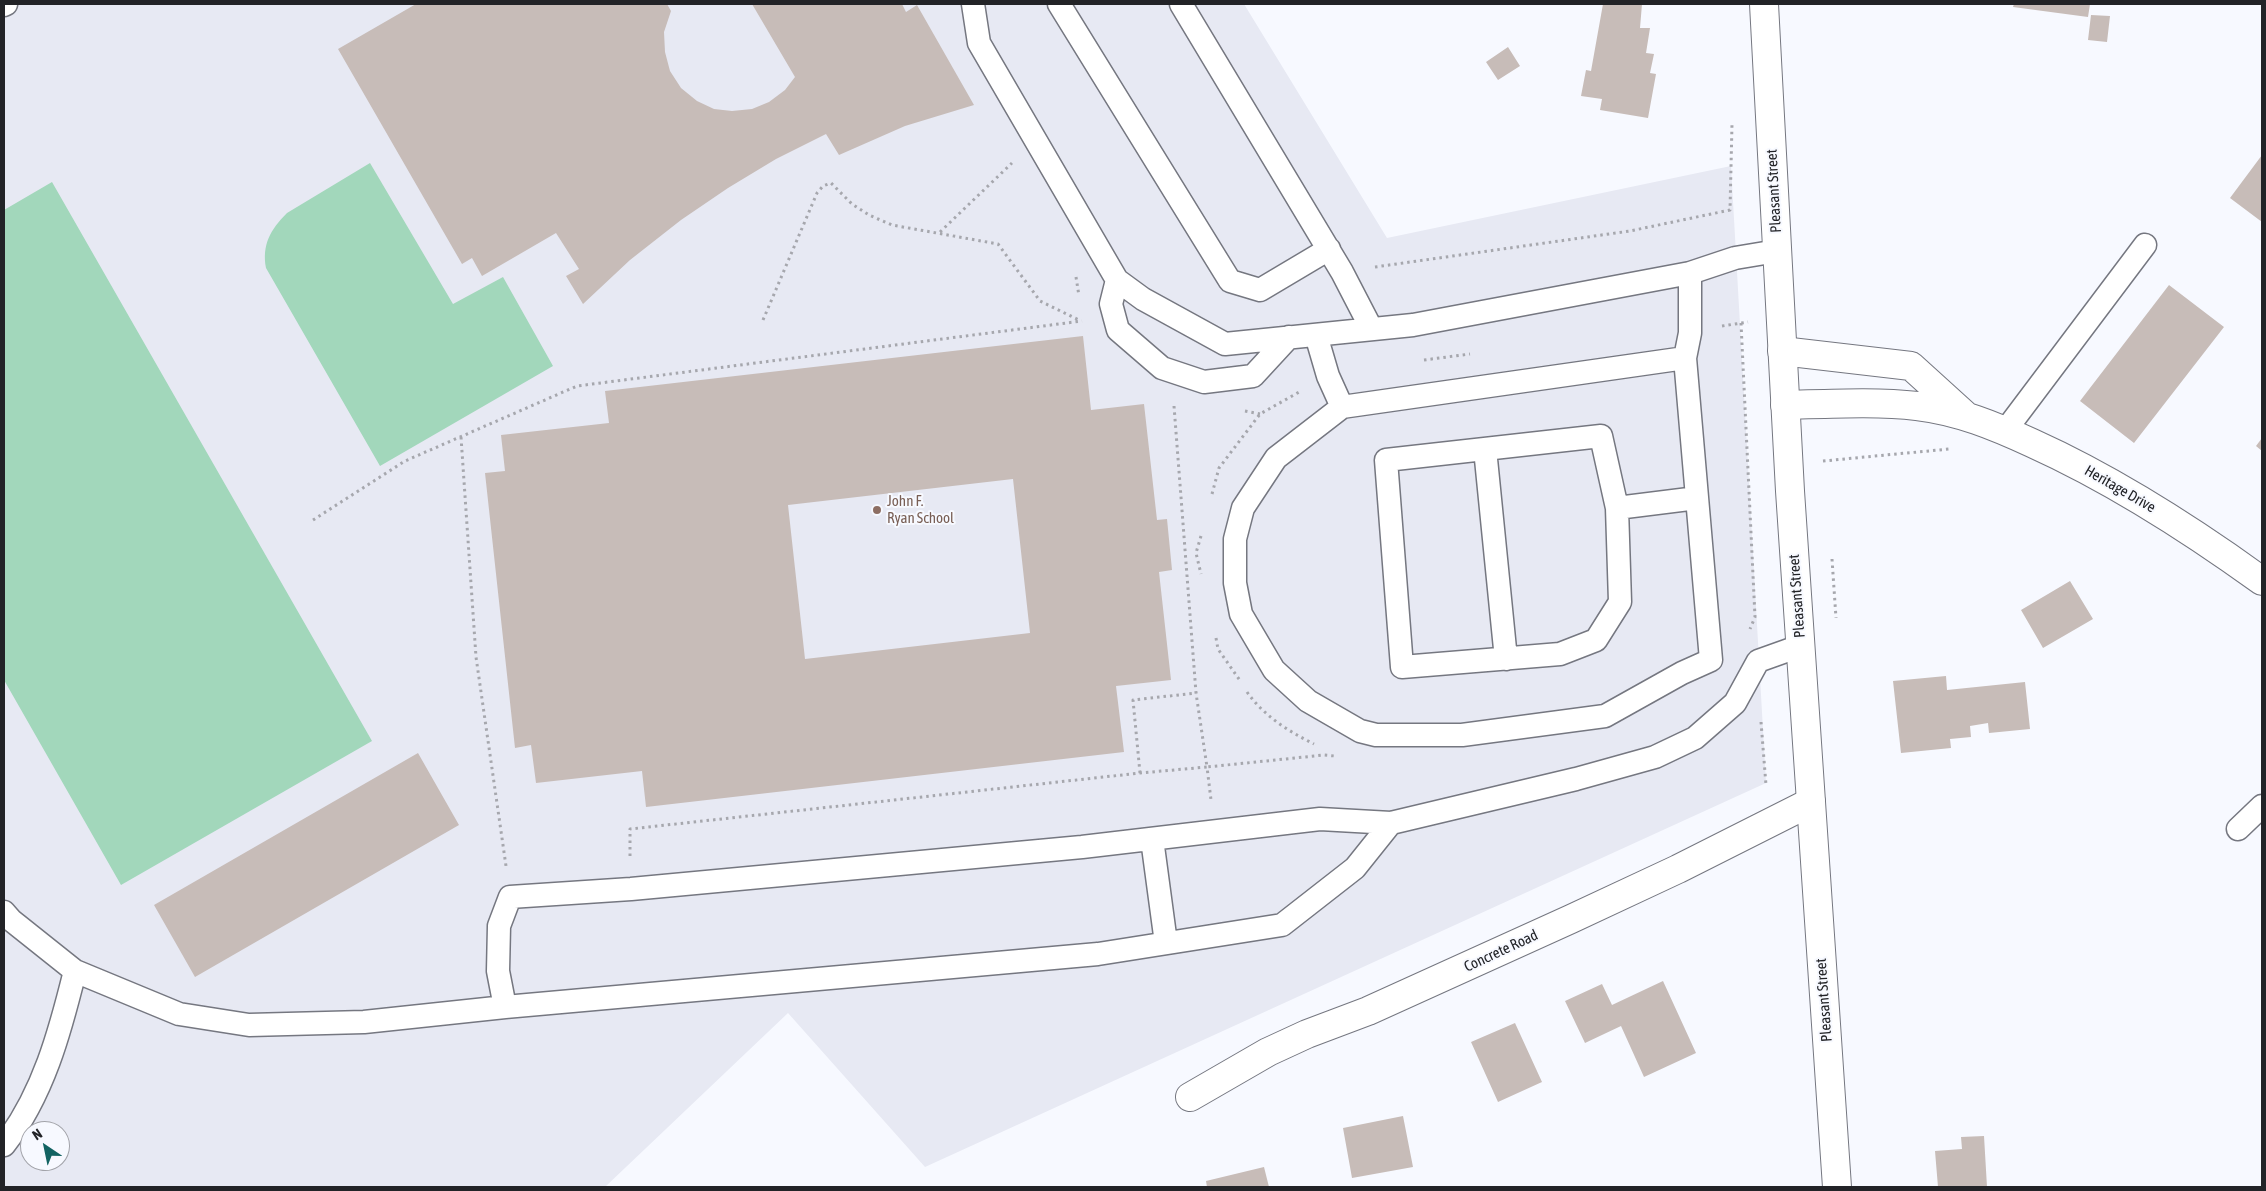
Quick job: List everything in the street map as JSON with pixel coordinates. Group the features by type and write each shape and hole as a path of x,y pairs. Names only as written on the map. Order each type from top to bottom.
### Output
{"street":[{"name":"Pleasant Street","path":"1764,4 1785,405 1837,1187"},
{"name":"Heritage Drive","path":"1782,350 1911,366 1966,416"},
{"name":"Heritage Drive","path":"1785,405 1917,406 1966,416 2072,461 2222,552 2262,582"},
{"name":"Concrete Road","path":"1190,1096 1268,1052 1368,1011 1678,869 1811,802"}],"lane":[{"path":"973,4 979,43 1117,280 1143,299 1225,344 1413,325 1690,273 1735,258 1777,250"},
{"path":"1059,4 1230,281 1260,290 1328,249"},
{"path":"1181,4 1342,272 1372,328"},
{"path":"2005,431 2145,245"},
{"path":"1685,358 1342,407 1276,458 1244,508 1235,539 1235,580 1241,614 1274,670 1308,701 1360,731 1376,735 1462,735 1605,716 1682,673 1711,660 1685,358 1690,332 1690,273"},
{"path":"1117,280 1111,304 1118,330 1162,368 1204,382 1253,376 1289,337"},
{"path":"1316,335 1328,376 1342,407"},
{"path":"1601,436 1617,508 1620,602 1596,640 1560,654 1402,667 1386,460 1601,436"},
{"path":"1485,449 1506,659"},
{"path":"1617,508 1697,498"},
{"path":"505,1007 498,971 499,926 510,896 631,889 1152,839 1320,819 1391,824 1655,757 1695,738 1735,704 1758,661 1800,646"},
{"path":"2238,830 2262,806"},
{"path":"4,912 11,920 75,971 179,1014 249,1025 364,1022 505,1007 1098,954 1282,925 1355,868 1391,824"},
{"path":"1152,839 1166,943"},
{"path":"4,1145 36,1092 60,1033 75,971"}],"path":[{"path":"1342,272 1630,230 1730,210 1732,124"},
{"path":"940,232 1013,162"},
{"path":"313,520 405,461 578,386 1082,321 1040,300 998,244 940,232 913,230 892,225 869,215 852,204 830,183 823,186 817,193 763,320"},
{"path":"1741,323 1755,616"},
{"path":"461,437 476,657 510,896"},
{"path":"1824,471 1823,461 1955,449"},
{"path":"1831,550 1836,618"},
{"path":"1140,773 1132,700 1196,693"},
{"path":"1761,716 1770,822"},
{"path":"631,889 630,829 1207,767"}],"shaded area":[{"name":"John F. Ryan School","path":"4,4 1244,4 1387,238 1731,166 1766,783 925,1167 788,1013 605,1187 4,1187"}],"green space":[{"path":"370,163 453,304 503,277 553,366 380,466 266,268 265,260 266,245 269,238 287,213"},
{"path":"52,182 372,741 121,885 4,680 4,210"}],"building":[{"path":"416,4 667,4 671,11 664,32 665,52 670,71 681,88 697,101 714,109 732,111 752,109 769,102 785,90 795,77 752,4 902,4 906,12 917,5 974,105 905,126 839,155 826,134 776,159 728,188 681,220 630,260 583,304 566,276 579,269 556,233 482,276 472,258 462,264 338,49"},
{"path":"1603,4 1642,4 1640,28 1650,28 1646,53 1654,54 1650,73 1656,74 1648,118 1600,110 1602,99 1581,96 1586,70 1591,71"},
{"path":"2014,4 2090,4 2088,17 2013,7"},
{"path":"2091,15 2110,16 2107,42 2088,40"},
{"path":"1508,47 1520,66 1498,80 1486,62"},
{"path":"2262,155 2262,222 2230,198"},
{"path":"2169,285 2224,327 2134,443 2080,401"},
{"path":"1083,336 1091,410 1144,404 1157,520 1167,519 1172,570 1159,572 1171,680 1116,686 1124,752 646,807 642,771 536,783 531,745 515,748 485,473 505,471 501,435 609,423 605,391","holes":["1013,479 1030,633 805,659 788,505"]},
{"path":"2262,438 2262,451 2256,446"},
{"path":"2070,581 2093,619 2043,648 2021,610"},
{"path":"1946,676 1947,690 2025,682 2030,729 1989,733 1988,723 1970,726 1971,737 1950,739 1951,748 1901,753 1893,681"},
{"path":"418,753 459,825 195,977 154,905"},
{"path":"1663,981 1696,1053 1644,1077 1621,1026 1585,1043 1565,1001 1602,984 1612,1005"},
{"path":"1515,1023 1542,1082 1498,1102 1471,1042"},
{"path":"1403,1116 1413,1167 1352,1178 1343,1128"},
{"path":"1984,1136 1987,1187 1938,1187 1935,1151 1962,1149 1961,1137"},
{"path":"1264,1167 1269,1187 1207,1187 1206,1181"}],"place":[{"name":"John F. Ryan School","path":"877,510"}]}
